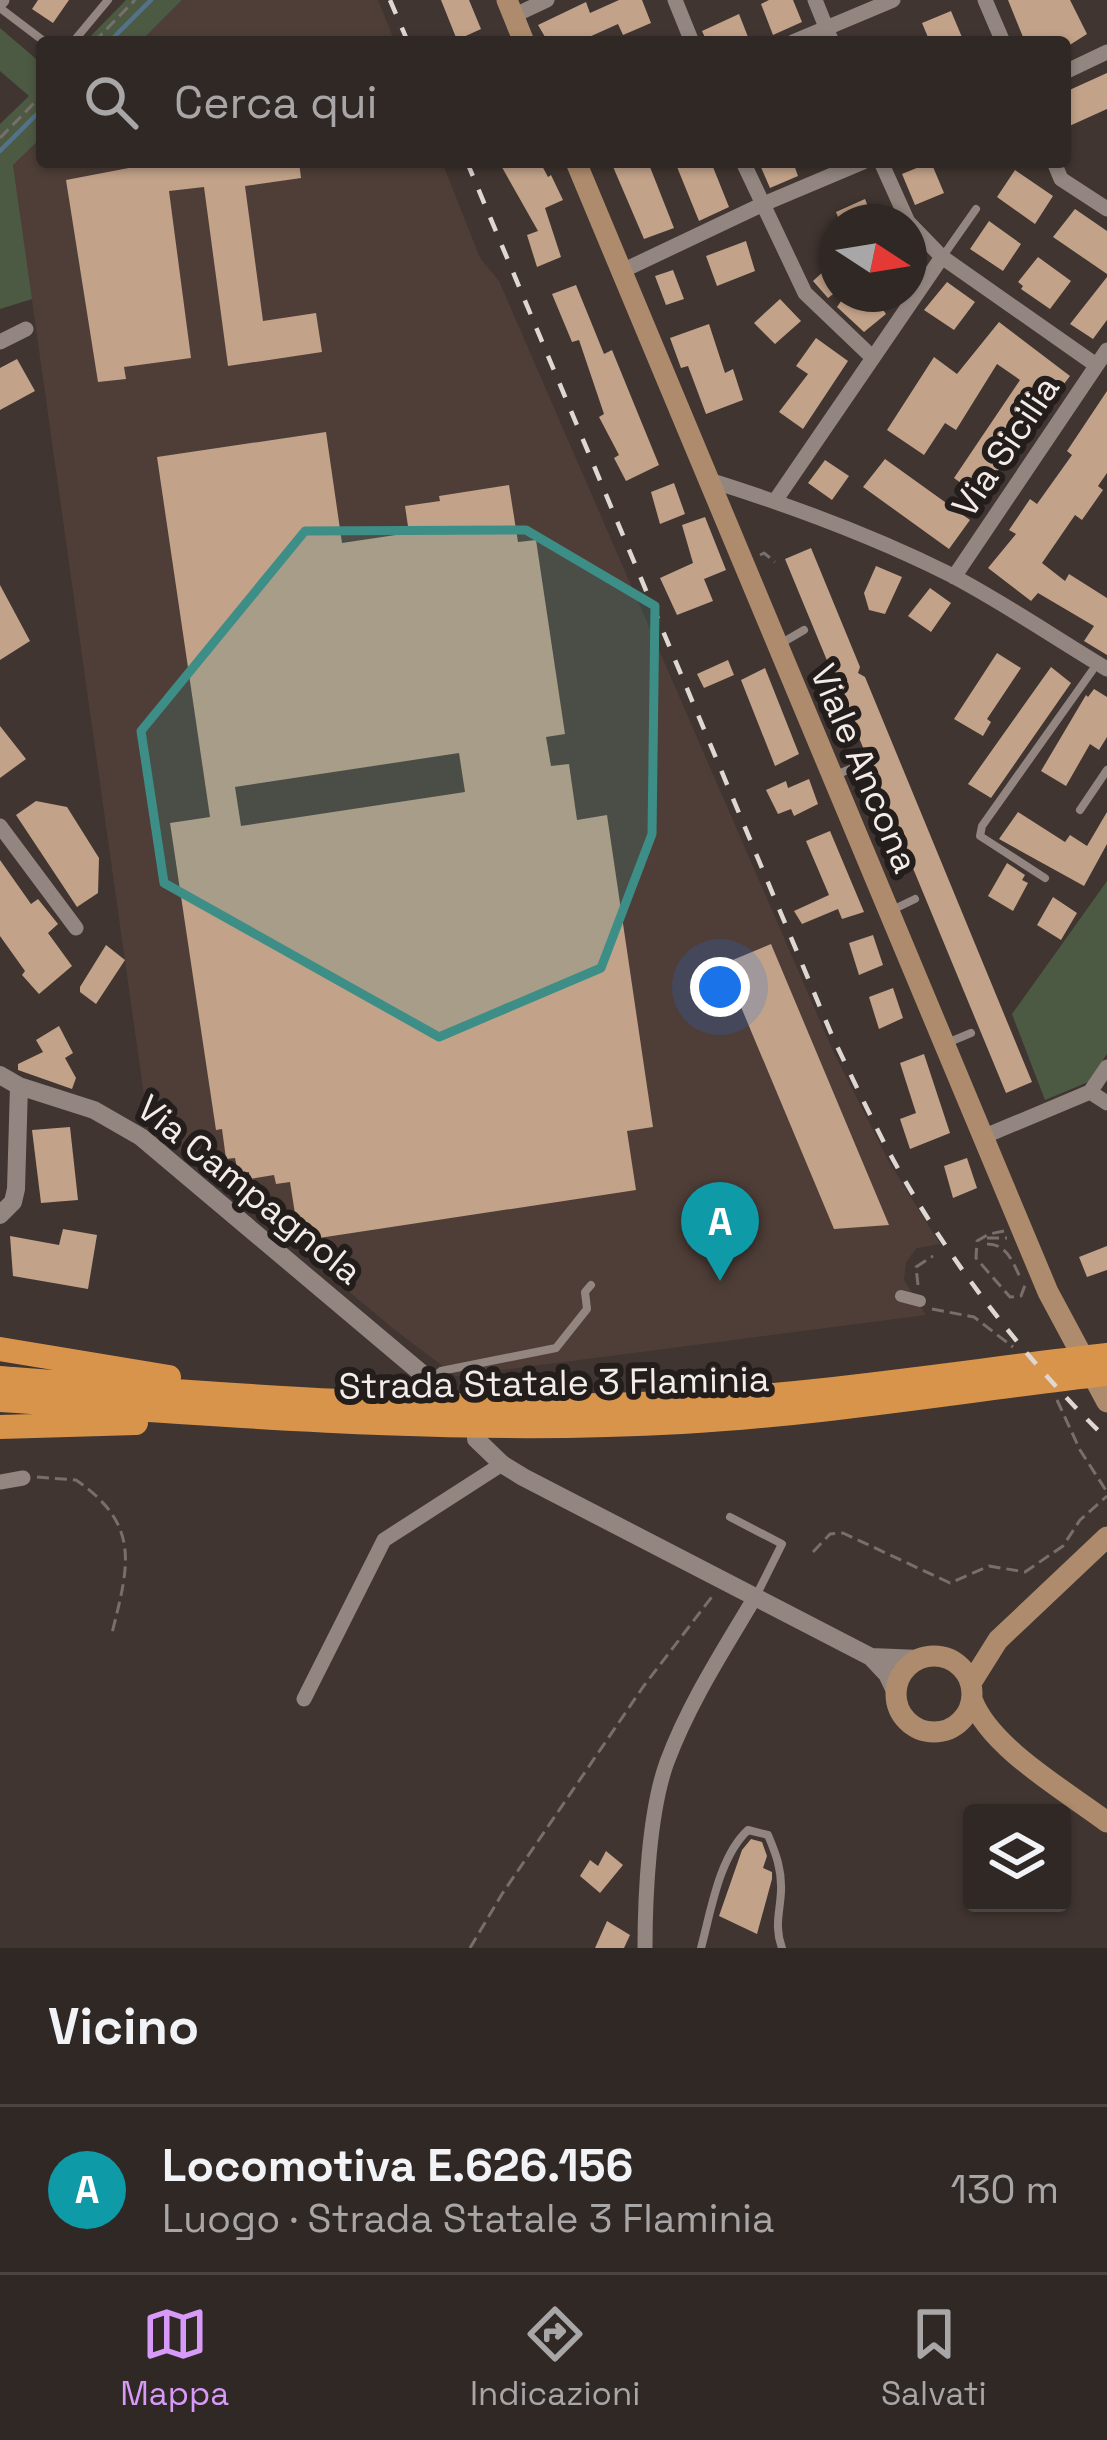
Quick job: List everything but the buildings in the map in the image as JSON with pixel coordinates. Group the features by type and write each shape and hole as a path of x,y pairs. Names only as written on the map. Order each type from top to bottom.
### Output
{"highway":[{"path":"0,1349 206,1383 295,1389 355,1401"},
{"name":"Strada Statale 3 Flaminia","path":"0,1400 379,1426 676,1423 765,1416 1107,1355"},
{"name":"Strada Statale 3 Flaminia","path":"0,1378 355,1401 663,1403 1007,1376 1105,1391"},
{"path":"0,1426 145,1423 294,1431 379,1426"}],"main road":[{"path":"510,8 522,36"},
{"name":"Viale Ancona","path":"579,168 1048,1292 1105,1391"},
{"path":"994,1736 958,1724 935,1733 923,1731 903,1717 896,1693 903,1672 932,1656 956,1662 998,1640 1104,1540"},
{"path":"958,1724 998,1640"},
{"path":"956,1662 972,1691 978,1716 994,1736 1107,1822"}],"street":[{"path":"510,8 547,0"},
{"path":"675,0 690,36"},
{"path":"815,0 830,35 893,0"},
{"path":"985,0 1000,36"},
{"path":"1071,69 1107,52"},
{"path":"745,168 805,292 872,358"},
{"path":"622,272 849,168"},
{"path":"884,168 901,204"},
{"path":"1056,168 1061,179 1107,209"},
{"path":"927,241 943,257 1096,365"},
{"path":"776,501 943,257"},
{"path":"0,342 26,329"},
{"name":"Via Sicilia","path":"954,577 1107,350"},
{"path":"709,480 851,528 954,577 1100,670"},
{"path":"0,826 76,928"},
{"path":"986,1136 1090,1092 1107,1067"},
{"name":"Via Campagnola","path":"0,1075 19,1087 94,1110 141,1137 434,1384"},
{"path":"0,1215 13,1202 16,1189 19,1087"},
{"path":"1090,1092 1107,1103"},
{"path":"901,1296 920,1301"},
{"path":"476,1439 502,1464 871,1657 920,1659"},
{"path":"304,1699 384,1540 502,1464"},
{"path":"0,1482 23,1478"},
{"path":"645,1948 652,1838 665,1766 695,1698 755,1597"},
{"path":"871,1657 896,1693"}],"lane":[{"path":"78,36 108,0"},
{"path":"0,3 38,36"},
{"path":"943,257 976,208"},
{"path":"778,645 804,630"},
{"path":"1046,878 998,851 980,836 982,826 1100,670"},
{"path":"832,777 860,765"},
{"path":"1080,810 1107,770"},
{"path":"889,911 915,899"},
{"path":"946,1043 971,1033"},
{"path":"434,1384 440,1371 556,1348 587,1310 585,1292 591,1285"},
{"path":"730,1517 782,1544 755,1597"},
{"path":"701,1948 716,1893 738,1839 748,1830 768,1835 779,1862 782,1889 775,1929 782,1948"}],"path":[{"path":"100,36 135,0"},
{"path":"0,138 36,101"},
{"path":"764,553 775,562"},
{"path":"987,1244 1007,1252 1026,1288 1021,1296 1010,1298 976,1258 975,1247 982,1238 1006,1231"},
{"path":"982,1238 1000,1238"},
{"path":"931,1314 943,1313"},
{"path":"23,1478 76,1480 121,1525 128,1554 112,1633"},
{"path":"813,1552 830,1534 843,1533 950,1583 989,1566 1025,1572 1063,1546 1080,1520 1107,1496"},
{"path":"470,1948 603,1744 722,1580"}],"highlighted area":[{"path":"526,530 655,606 652,834 601,968 439,1037 164,883 141,731 305,531"}],"shaded area":[{"path":"182,0 378,0 393,36 146,36"},
{"path":"36,143 36,168 444,168 480,258 499,281 833,1051 889,1162 940,1244 917,1248 906,1262 904,1280 926,1315 456,1376 148,1124 13,165"}],"green space":[{"path":"126,0 182,0 146,36 91,36"},
{"path":"0,28 36,59 36,143 13,165 32,299 0,309 0,124 29,96 0,71"},
{"path":"1107,881 1107,1054 1088,1082 1045,1100 1012,1014"}],"waterway":[{"path":"115,36 151,0"},
{"path":"0,151 36,115"}],"railway":[{"path":"390,0 405,36"},
{"path":"470,168 833,1038 875,1125 936,1231 988,1305 1107,1439"}],"place":[{"name":"Locomotiva E.626.156","path":"720,1281"}]}
